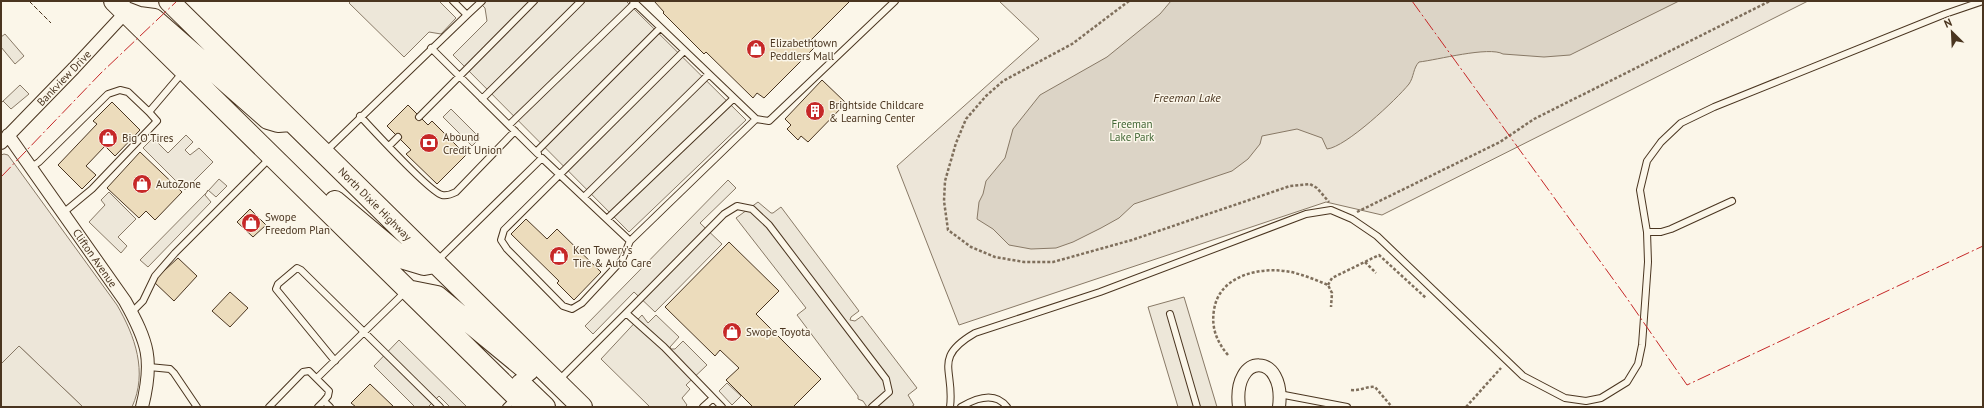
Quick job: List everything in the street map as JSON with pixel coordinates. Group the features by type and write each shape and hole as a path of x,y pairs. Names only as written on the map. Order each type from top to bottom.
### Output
{"main road":[{"name":"North Dixie Highway","path":"169,1 582,407"},
{"path":"120,7 139,17 154,19 268,118 278,122 291,121"},
{"path":"120,7 484,364 516,404"},
{"path":"231,116 249,118 324,191 404,259 424,266 435,263"},
{"path":"407,290 437,296 529,372 565,407"},
{"path":"484,364 497,365 506,370 545,407"}],"street":[{"name":"Bankview Drive","path":"5,139 74,68 120,7"},
{"name":"Clifton Avenue","path":"5,139 30,168 63,213 131,313 144,337 147,349 148,367 142,407"},
{"path":"1239,407 1239,384 1247,370 1253,366 1260,365 1268,367 1274,373 1279,394 1279,407"}],"lane":[{"path":"453,1 467,15"},
{"path":"324,153 360,116 482,1"},
{"path":"419,116 534,1"},
{"path":"482,99 581,1"},
{"path":"509,126 634,2 756,120 769,121 895,1"},
{"path":"950,407 951,398 947,363 953,348 961,341 975,333 1100,292 1306,214 1331,210 1352,219 1376,236 1523,376 1543,388 1565,398 1586,401 1601,398 1627,382 1638,364 1642,345 1646,308 1648,262 1647,232 1640,190 1647,161 1661,142 1681,123 1714,107 1945,14 1983,2"},
{"path":"536,152 660,28"},
{"path":"431,48 509,126 630,241"},
{"path":"684,51 504,230 501,240 507,249 563,306 572,309 582,303 622,260 630,241 756,120"},
{"path":"149,112 185,70"},
{"path":"584,197 709,74"},
{"path":"30,168 39,162 108,94 120,90 128,92 157,120 92,189 63,213"},
{"path":"607,219 734,98"},
{"path":"360,116 427,185 440,195 449,195 456,192 515,131"},
{"path":"389,146 398,137"},
{"path":"131,313 144,301 155,276 175,253 272,156"},
{"path":"435,263 542,158"},
{"path":"1647,232 1661,232 1732,201"},
{"path":"557,383 724,214 737,206 752,209 769,225 886,379 889,392 872,407"},
{"path":"335,361 278,294 276,289 278,284 297,268 301,270 440,407"},
{"path":"317,378 407,290"},
{"path":"626,313 664,347 722,407"},
{"path":"1170,314 1197,407"},
{"path":"148,367 170,369 197,407"},
{"path":"269,407 303,372 309,370 329,391 328,396 318,407"},
{"path":"1279,394 1348,407"},
{"path":"961,407 971,400 988,396 1003,402 1007,407"},
{"path":"703,407 713,398"},
{"path":"324,401 330,407"}],"path":[{"path":"1129,1 1072,44 1013,74 986,96 966,119 960,129 948,171 944,201 948,230 971,247 995,257 1039,263 1082,254 1125,242 1290,186 1310,184 1333,205"},
{"path":"1355,212 1500,142 1534,119 1770,1"},
{"path":"1328,285 1332,278 1379,255 1432,304"},
{"path":"1365,262 1376,273"},
{"path":"1228,355 1214,333 1213,315 1216,300 1222,290 1235,278 1262,272 1283,271 1312,278 1328,285 1332,293 1331,307"},
{"path":"1466,407 1502,368 1496,363"},
{"path":"1351,390 1362,390 1370,386 1375,387 1392,407"}],"green space":[{"name":"Freeman Lake Park","path":"999,1 1808,1 1382,215 1326,202 959,325 897,166 1039,39"},
{"path":"1,155 8,155 117,305 129,329 137,354 139,381 137,394 132,407 83,407 19,346 1,364"}],"shaded area":[{"path":"351,1 439,1 456,18 441,34 429,32 404,57 349,3"},
{"path":"478,1 626,1 746,120 629,232 453,55 487,21 485,8"},
{"path":"5,34 24,56 15,64 1,47 1,37"},
{"path":"20,85 29,94 11,109 3,101"},
{"path":"451,109 480,138 472,146 443,117"},
{"path":"186,135 193,142 185,150 190,155 199,148 213,162 185,190 143,148 153,138 168,153"},
{"path":"219,179 227,186 216,197 209,190"},
{"path":"728,180 736,188 700,223 722,244 655,312 634,292 593,334 585,326"},
{"path":"109,192 136,219 118,237 127,246 121,253 89,222 105,205 101,200"},
{"path":"206,193 205,195 211,202 148,267 140,260"},
{"path":"758,202 771,213 781,207 859,311 851,317 850,320 855,321 862,316 917,388 908,395 914,405 911,407 867,407 863,401 858,399 858,396 797,315 806,308 736,218"},
{"path":"1184,297 1217,407 1178,407 1148,307"},
{"path":"642,315 648,323 656,315 679,337 670,347 671,349 675,349 683,341 707,365 686,385 690,389 682,398 687,405 685,407 650,407 601,359"},
{"path":"399,340 467,407 450,407 439,396 428,407 415,407 374,366"},
{"path":"19,346 83,407 1,407 1,364"},
{"path":"727,383 741,396 732,405 719,391"}],"water":[{"name":"Freeman Lake","path":"1171,1 1679,1 1570,55 1544,57 1503,54 1496,52 1475,52 1419,62 1409,84 1393,101 1358,132 1335,146 1327,149 1322,138 1297,129 1262,136 1260,144 1248,159 1232,171 1134,204 1119,218 1073,242 1056,248 1031,249 1009,245 993,229 977,219 979,202 983,194 986,181 1005,158 1013,129 1040,95 1107,57 1160,14"}],"building":[{"name":"Elizabethtown Peddlers Mall","path":"654,1 850,1 810,41 816,46 764,98 757,93 753,98 706,52 704,54 663,13 664,12"},
{"name":"Brightside Childcare & Learning Center","path":"822,80 846,103 808,142 801,136 798,140 787,129 791,125 785,119"},
{"name":"Big O Tires","path":"112,102 140,130 115,156 105,146 86,166 96,175 82,189 58,165 97,124 93,121"},
{"name":"Abound Credit Union","path":"408,105 428,125 432,121 466,155 437,184 406,154 411,150 387,126"},
{"name":"AutoZone","path":"140,152 182,192 155,220 146,211 139,218 107,188"},
{"name":"Swope Freedom Plan","path":"250,209 266,225 253,237 237,222"},
{"name":"Ken Towery’s Tire & Auto Care","path":"526,219 547,239 557,229 601,272 574,300 557,283 559,281 511,234"},
{"name":"Swope Toyota","path":"729,242 779,291 756,314 821,379 793,407 753,407 726,380 739,368 720,350 715,356 665,307"},
{"path":"178,258 197,276 174,301 153,281"},
{"path":"230,292 248,308 230,327 212,311"},
{"path":"370,384 394,407 356,407 351,403"}],"fence":[{"path":"29,1 51,23"}],"power":[{"path":"1,177 101,73 177,1"},
{"path":"1412,1 1626,297 1687,385 1983,246"}],"place":[{"name":"Elizabethtown Peddlers Mall","path":"756,49"},
{"name":"Brightside Childcare & Learning Center","path":"815,111"},
{"name":"Big O Tires","path":"108,138"},
{"name":"Abound Credit Union","path":"429,143"},
{"name":"AutoZone","path":"142,184"},
{"name":"Swope Freedom Plan","path":"251,223"},
{"name":"Ken Towery’s Tire & Auto Care","path":"559,256"},
{"name":"Swope Toyota","path":"732,332"}]}
